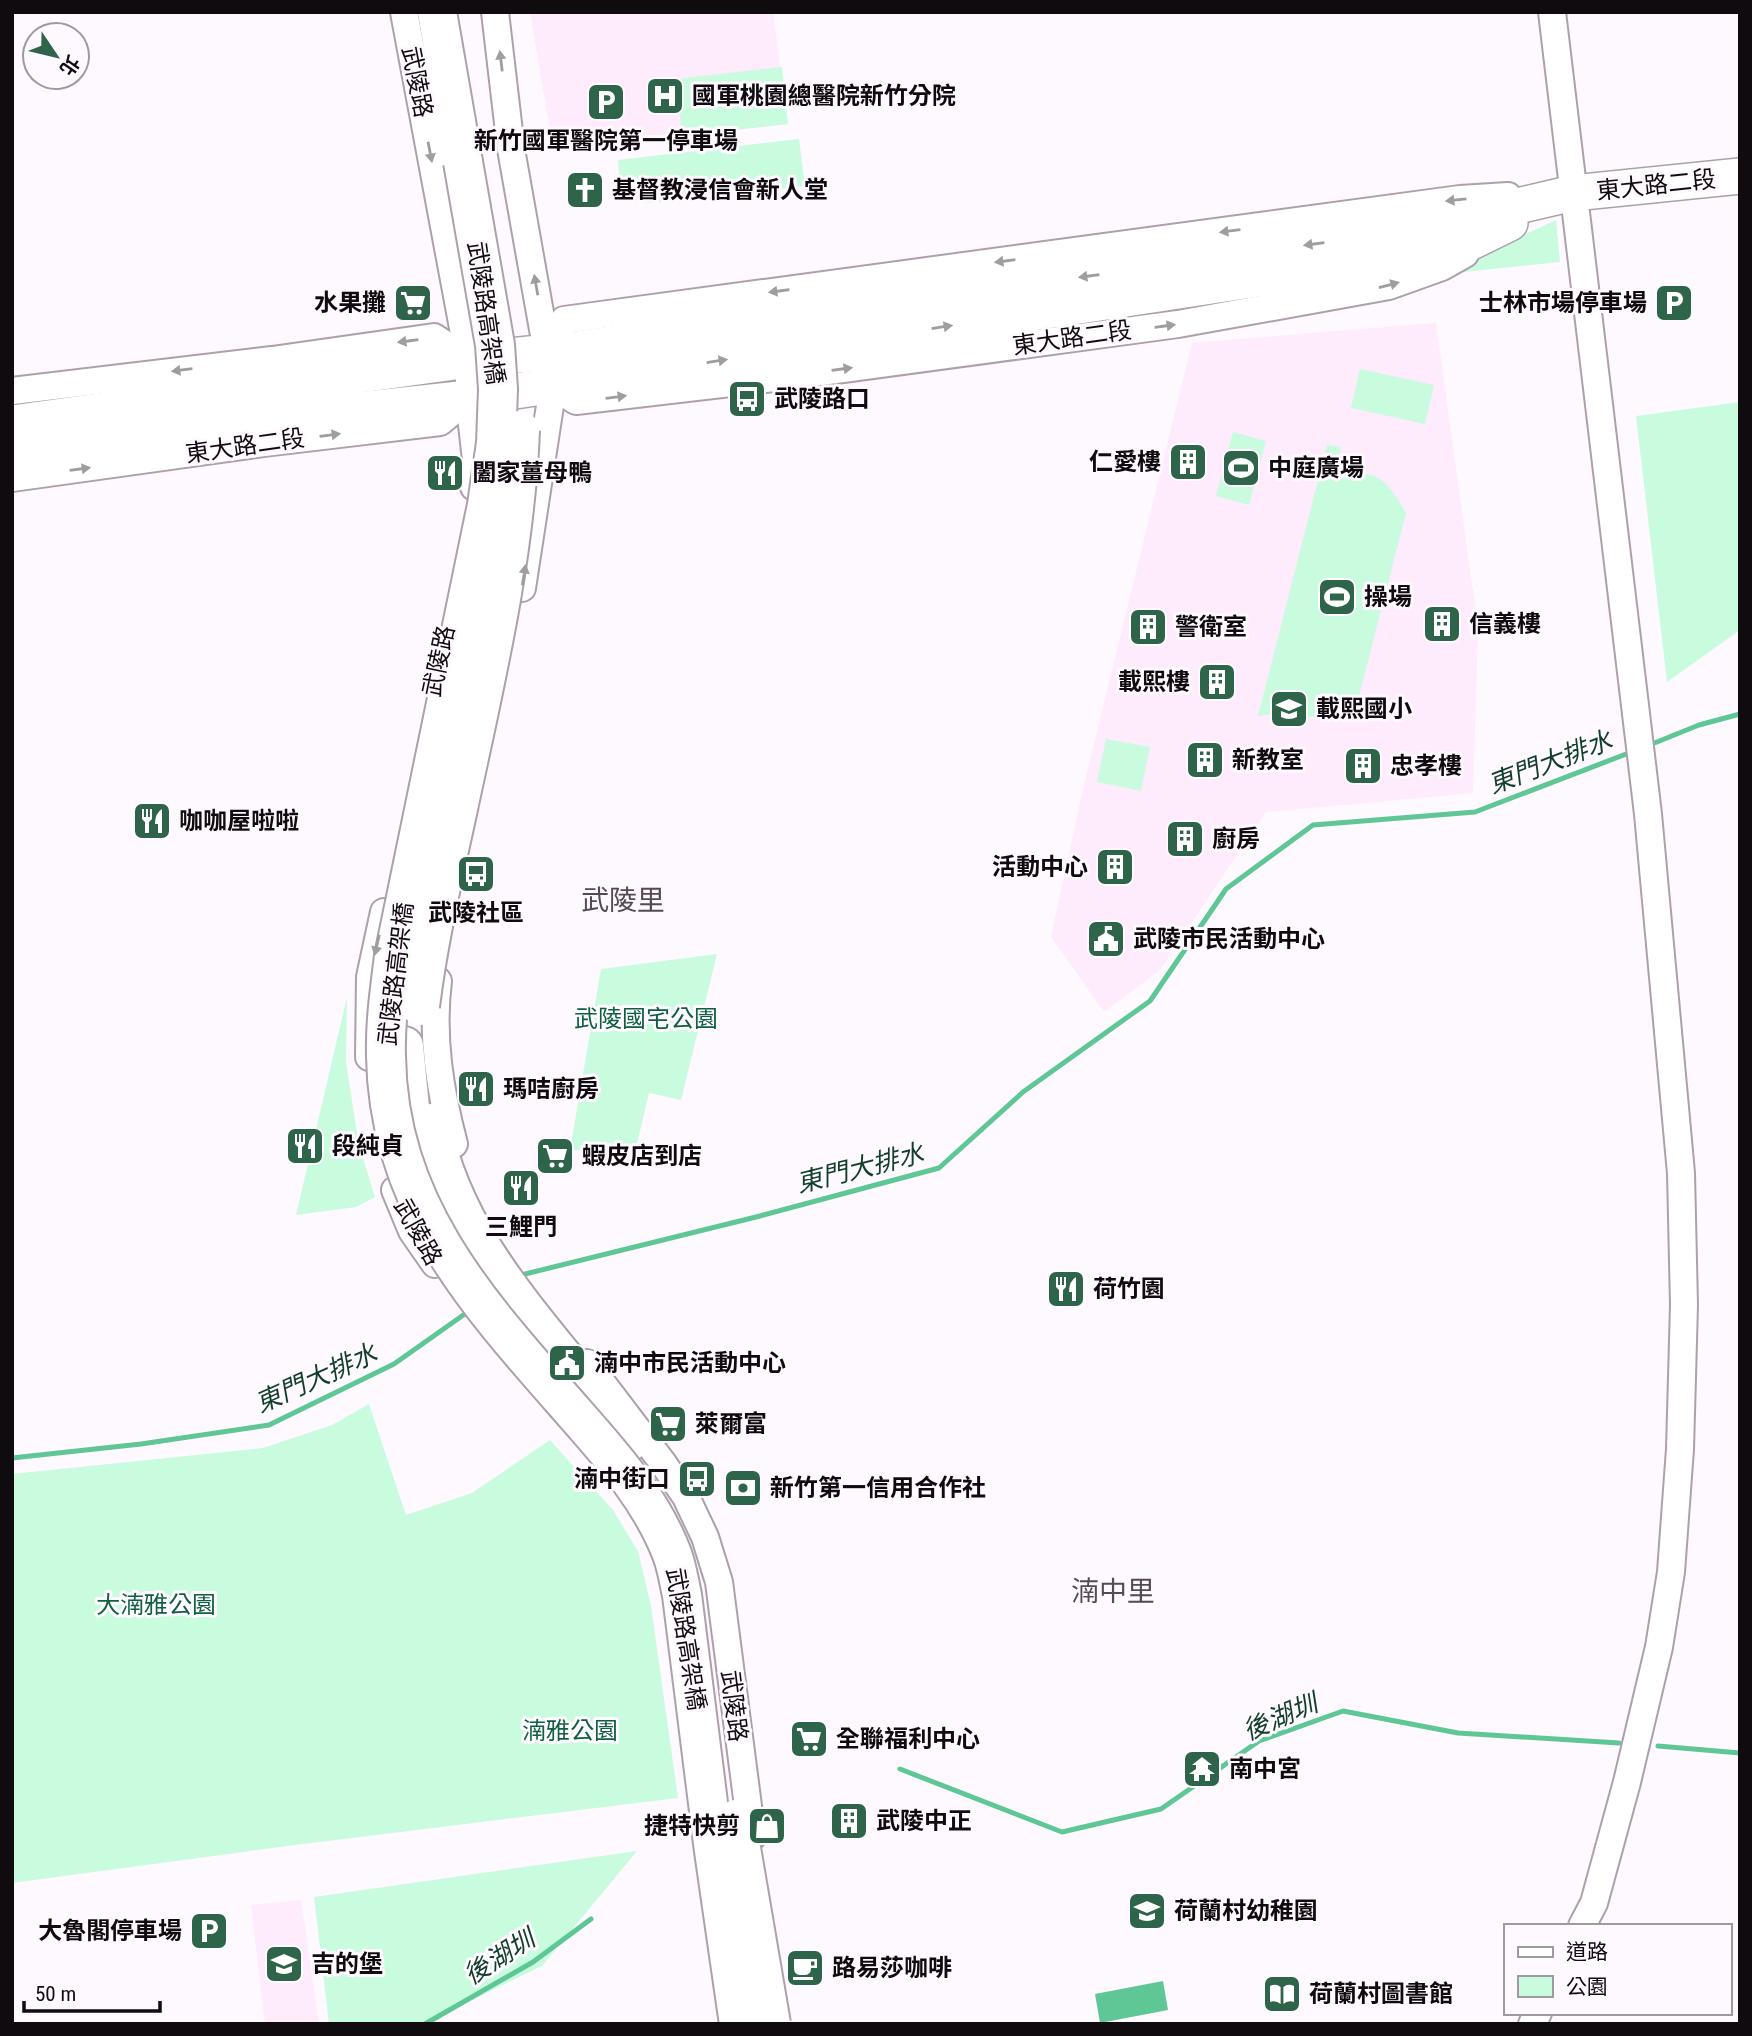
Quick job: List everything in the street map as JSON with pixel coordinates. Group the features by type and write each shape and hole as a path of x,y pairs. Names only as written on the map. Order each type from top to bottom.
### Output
{"highway":[{"name":"武陵路高架橋","path":"437,12 471,160"},
{"name":"武陵路高架橋","path":"453,12 495,345 498,389 496,443 487,505 394,956 387,1018 389,1100 397,1141 413,1190 431,1230 466,1284 518,1348 621,1448 653,1469 679,1508 695,1545 708,1585 739,1841 771,2024"},
{"path":"500,683 451,766 408,966 403,1027 411,1118 423,1161 454,1238 473,1269 621,1448"},
{"path":"434,688 451,766"},
{"name":"武陵路高架橋","path":"621,1448 634,1482 658,1522 673,1557 682,1595 739,2024"},
{"path":"754,2024 743,1953 742,1914 756,1859"},
{"path":"701,1868 732,1922 743,1953"}],"main road":[{"name":"東大路二段","path":"12,453 213,426 469,398 551,369 1424,228 1573,193 1740,176"},
{"name":"東大路二段","path":"12,423 469,360 551,369"}],"street":[{"name":"武陵路","path":"404,12 469,360 469,398 477,469 434,688 370,977 367,1023 369,1076 376,1119 391,1178 412,1231 455,1293 498,1347 575,1433 624,1493 645,1528 664,1574 701,1868"},
{"path":"495,12 511,149 551,369 520,603 500,683"},
{"path":"1552,12 1645,786 1681,1173 1684,1306 1680,1449 1671,1572 1659,1647 1628,1782 1594,1903 1583,1924"},
{"name":"東大路二段","path":"551,369 576,401 1178,324 1389,286 1442,267 1573,193"},
{"path":"12,391 272,360 434,337 469,360"},
{"name":"東大路二段","path":"12,478 440,422 469,398"},
{"name":"武陵路","path":"500,683 444,940 436,996 436,1030 444,1105 456,1153 476,1204 503,1259 663,1463 686,1497 705,1537 719,1582 748,1814 781,2024"},
{"path":"412,1231 478,1277 595,1418"},
{"path":"701,1868 723,2024"}],"shaded area":[{"name":"國軍桃園總醫院新竹分院","path":"530,12 773,12 788,124 553,148"},
{"name":"載熙國小","path":"1436,323 1478,628 1473,793 1266,812 1159,971 1104,1012 1051,937 1083,789 1192,343"},
{"name":"吉的堡","path":"301,1900 319,2024 265,2024 251,1905"},
{"path":"1163,1981 1168,2010 1100,2023 1095,1994"}],"green space":[{"path":"782,67 788,124 682,136 676,79"},
{"path":"799,139 805,186 649,203 621,198 618,160"},
{"path":"1556,220 1560,262 1436,275"},
{"path":"1360,369 1434,385 1425,424 1351,408"},
{"path":"1740,402 1740,630 1667,682 1636,416"},
{"name":"中庭廣場","path":"1233,432 1266,441 1249,505 1216,496"},
{"path":"1327,445 1341,447 1334,481 1360,474 1378,478 1392,491 1406,513 1358,700 1331,716 1307,717 1288,707 1279,689 1272,714 1258,716"},
{"path":"1106,739 1150,747 1141,791 1097,782"},
{"name":"武陵國宅公園","path":"717,954 681,1100 649,1093 635,1152 570,1150 601,969"},
{"path":"347,997 346,1062 359,1146 375,1197 356,1207 296,1215"},
{"name":"大湳雅公園","path":"369,1404 406,1515 472,1493 550,1440 613,1510 638,1551 651,1606 678,1798 12,1883 12,1474 263,1448 332,1425"},
{"path":"637,1851 542,1966 423,2024 329,2024 314,1897"}],"waterway":[{"name":"東門大排水","path":"1647,746 1699,725 1740,714"},
{"name":"東門大排水","path":"517,1276 939,1168 1023,1092 1150,1001 1226,889 1313,825 1475,812 1634,751"},
{"name":"東門大排水","path":"12,1458 141,1444 269,1425 394,1364 469,1311"},
{"name":"後湖圳","path":"900,1769 1062,1832 1161,1809 1259,1741 1343,1711 1458,1733 1619,1743"},
{"name":"後湖圳","path":"1658,1746 1740,1753"},
{"name":"後湖圳","path":"425,2024 533,1962 591,1919"}],"place":[{"name":"國軍桃園總醫院新竹分院","path":"665,96"},
{"name":"新竹國軍醫院第一停車場","path":"606,102"},
{"name":"基督教浸信會新人堂","path":"585,190"},
{"name":"水果攤","path":"413,303"},
{"name":"士林市場停車場","path":"1674,303"},
{"name":"武陵路口","path":"747,399"},
{"name":"仁愛樓","path":"1188,462"},
{"name":"中庭廣場","path":"1241,468"},
{"name":"闔家薑母鴨","path":"445,473"},
{"name":"操場","path":"1337,597"},
{"name":"信義樓","path":"1442,624"},
{"name":"警衛室","path":"1148,627"},
{"name":"載熙樓","path":"1217,682"},
{"name":"載熙國小","path":"1289,709"},
{"name":"新教室","path":"1205,760"},
{"name":"忠孝樓","path":"1363,766"},
{"name":"咖咖屋啦啦","path":"152,821"},
{"name":"廚房","path":"1185,839"},
{"name":"活動中心","path":"1115,867"},
{"name":"武陵社區","path":"476,874"},
{"name":"武陵市民活動中心","path":"1106,939"},
{"name":"瑪咭廚房","path":"476,1089"},
{"name":"段純貞","path":"305,1146"},
{"name":"蝦皮店到店","path":"555,1156"},
{"name":"三鯉門","path":"521,1188"},
{"name":"荷竹園","path":"1066,1289"},
{"name":"湳中市民活動中心","path":"567,1363"},
{"name":"萊爾富","path":"668,1424"},
{"name":"湳中街口","path":"697,1479"},
{"name":"新竹第一信用合作社","path":"743,1488"},
{"name":"全聯福利中心","path":"809,1739"},
{"name":"南中宮","path":"1202,1769"},
{"name":"武陵中正","path":"849,1821"},
{"name":"捷特快剪","path":"767,1826"},
{"name":"荷蘭村幼稚園","path":"1147,1911"},
{"name":"大魯閣停車場","path":"209,1931"},
{"name":"吉的堡","path":"284,1964"},
{"name":"路易莎咖啡","path":"805,1968"},
{"name":"荷蘭村圖書館","path":"1282,1994"}],"district":[{"name":"武陵里","path":"623,900"},
{"name":"湳中里","path":"1113,1591"}],"park label":[{"name":"湳雅公園","path":"570,1731"}]}
